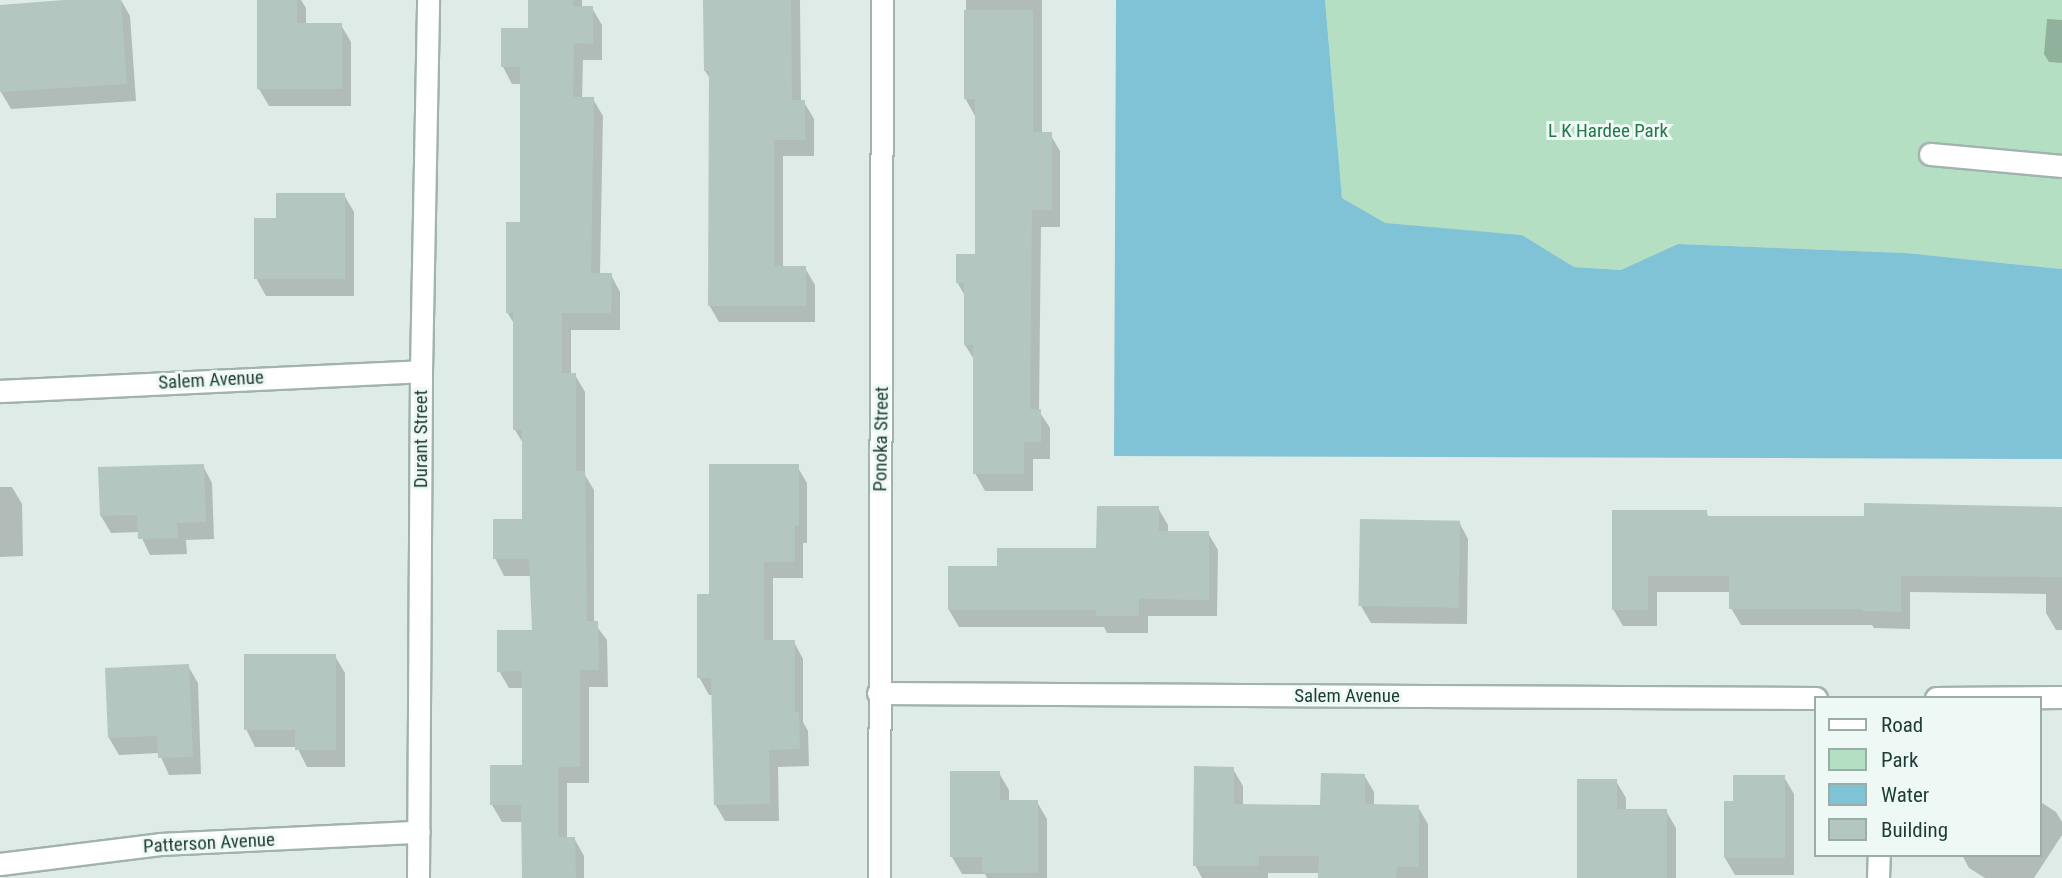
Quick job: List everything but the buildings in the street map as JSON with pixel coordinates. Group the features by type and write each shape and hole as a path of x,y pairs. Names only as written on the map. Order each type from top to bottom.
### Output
{"street":[{"name":"Durant Street","path":"418,878 421,370 428,0"},
{"name":"Ponoka Street","path":"879,878 877,693 884,192 882,0"},
{"path":"1930,154 2062,166"},
{"name":"Salem Avenue","path":"0,391 421,370"},
{"name":"Salem Avenue","path":"877,693 1814,698"},
{"path":"2041,697 2062,697"},
{"name":"Patterson Avenue","path":"0,863 160,844 419,832"},
{"path":"1878,857 1878,878"}],"green space":[{"name":"L K Hardee Park","path":"1325,0 2062,0 2062,269 1906,253 1678,244 1622,270 1574,267 1522,235 1385,224 1342,198"}],"water":[{"path":"1116,0 1325,0 1342,198 1385,223 1522,235 1574,267 1621,270 1678,244 1906,253 2062,269 2062,459 1114,456"}]}
